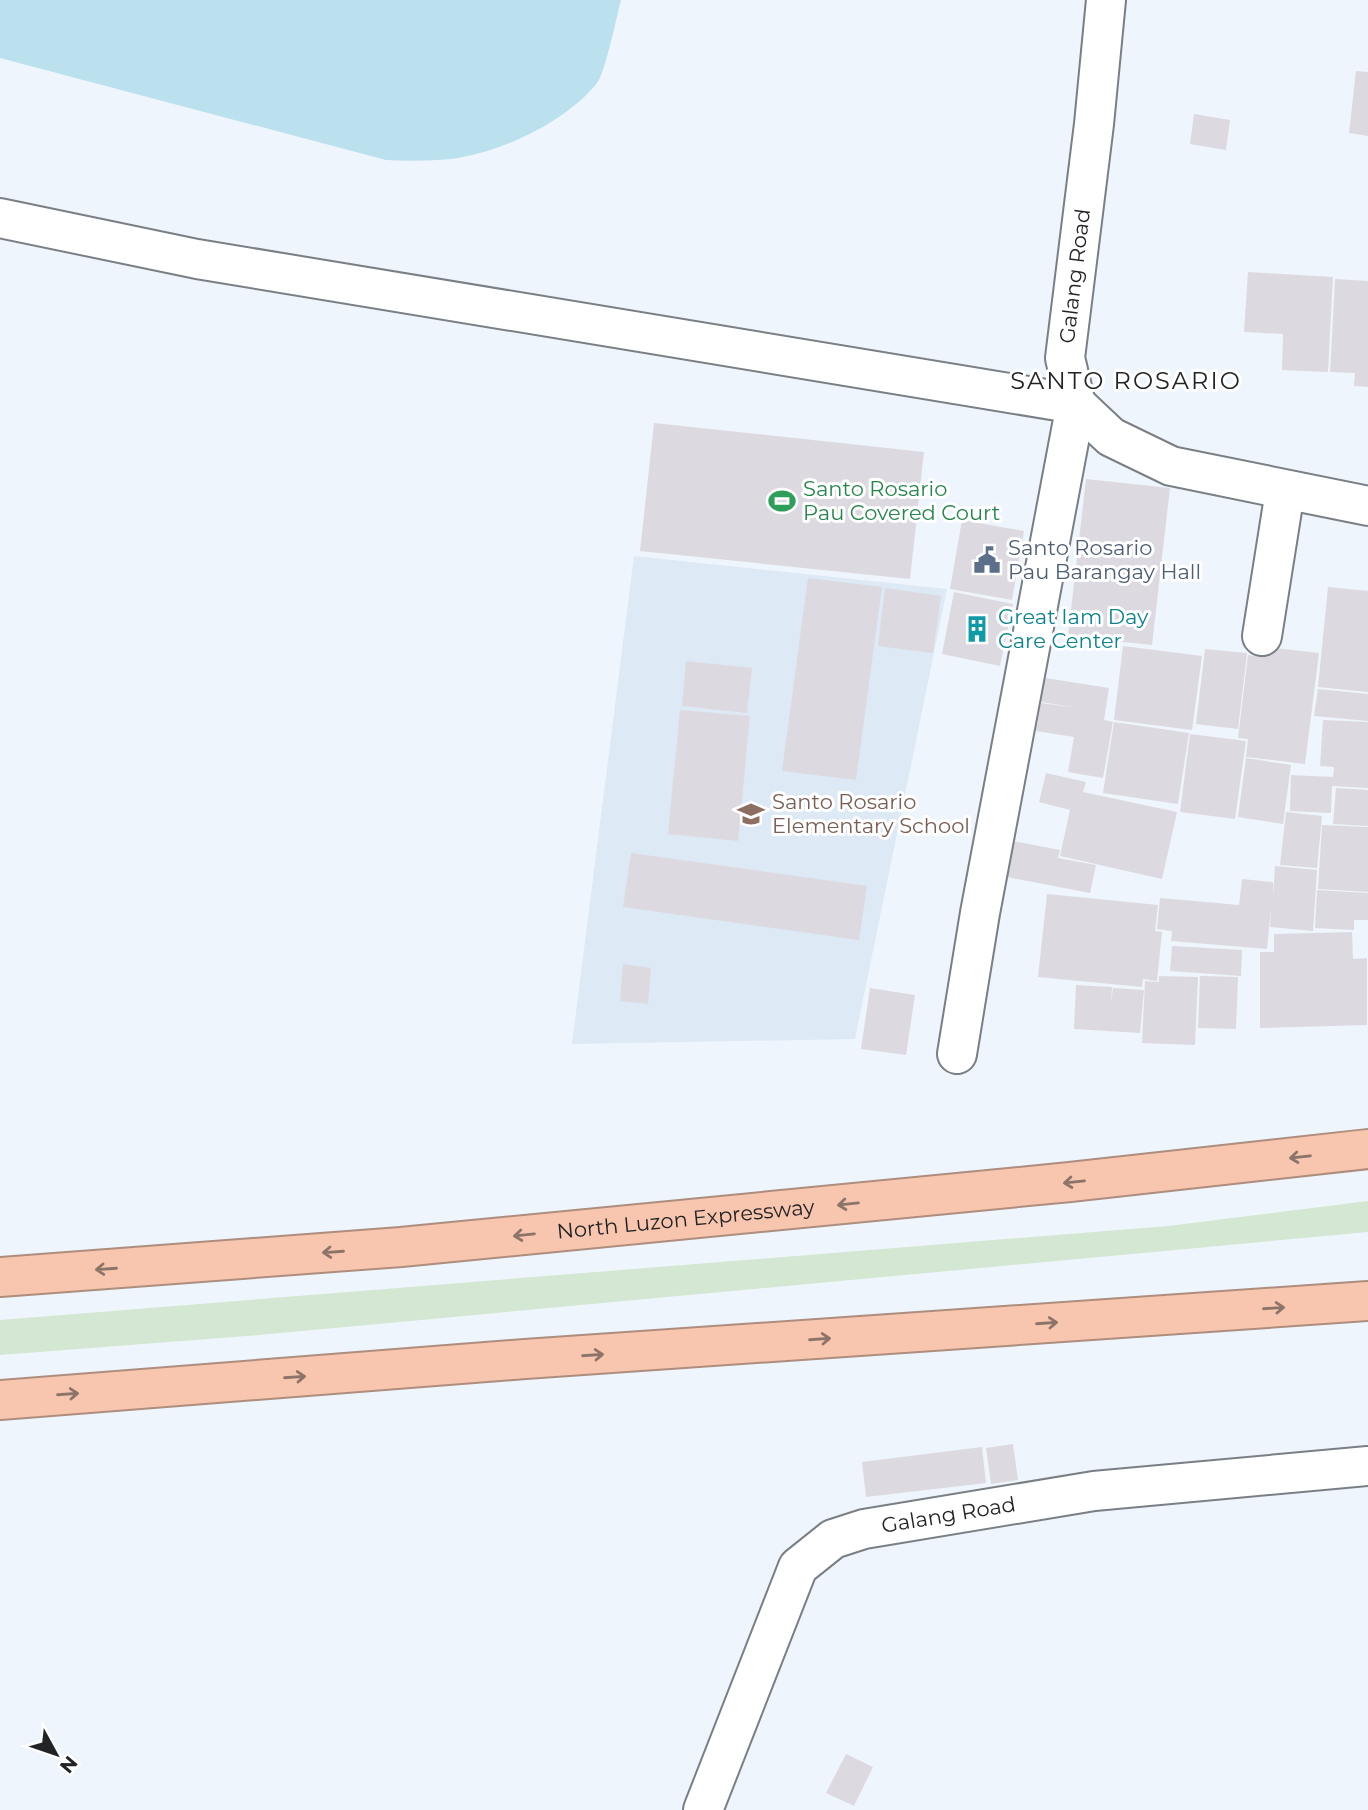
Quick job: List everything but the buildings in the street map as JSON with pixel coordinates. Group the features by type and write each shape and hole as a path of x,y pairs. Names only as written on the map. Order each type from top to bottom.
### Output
{"highway":[{"name":"North Luzon Expressway","path":"0,1277 415,1246 1070,1182 1368,1149"},
{"path":"0,1400 525,1359 1368,1301"}],"street":[{"name":"Galang Road","path":"1076,404 1065,358 1094,124 1106,0"},
{"path":"0,218 197,259 1076,404 1111,437 1171,467 1368,506"},
{"path":"957,1054 980,913 1076,404"},
{"path":"1262,636 1285,491"},
{"name":"Galang Road","path":"703,1810 798,1567 833,1539 864,1529 1094,1491 1368,1466"}],"shaded area":[{"name":"Santo Rosario Elementary School","path":"634,556 947,589 855,1039 572,1044"}],"green space":[{"path":"1368,1201 1368,1232 259,1335 0,1355 0,1320 1168,1226"}],"water":[{"path":"0,0 621,0 600,77 584,97 568,110 531,133 490,150 451,159 411,161 386,160 0,58"}],"place":[{"name":"Santo Rosario Pau Covered Court","path":"782,501"},
{"name":"Santo Rosario Pau Barangay Hall","path":"987,560"},
{"name":"Great Iam Day Care Center","path":"977,629"},
{"name":"Santo Rosario Elementary School","path":"751,814"}],"district":[{"name":"SANTO ROSARIO","path":"1126,381"}]}
